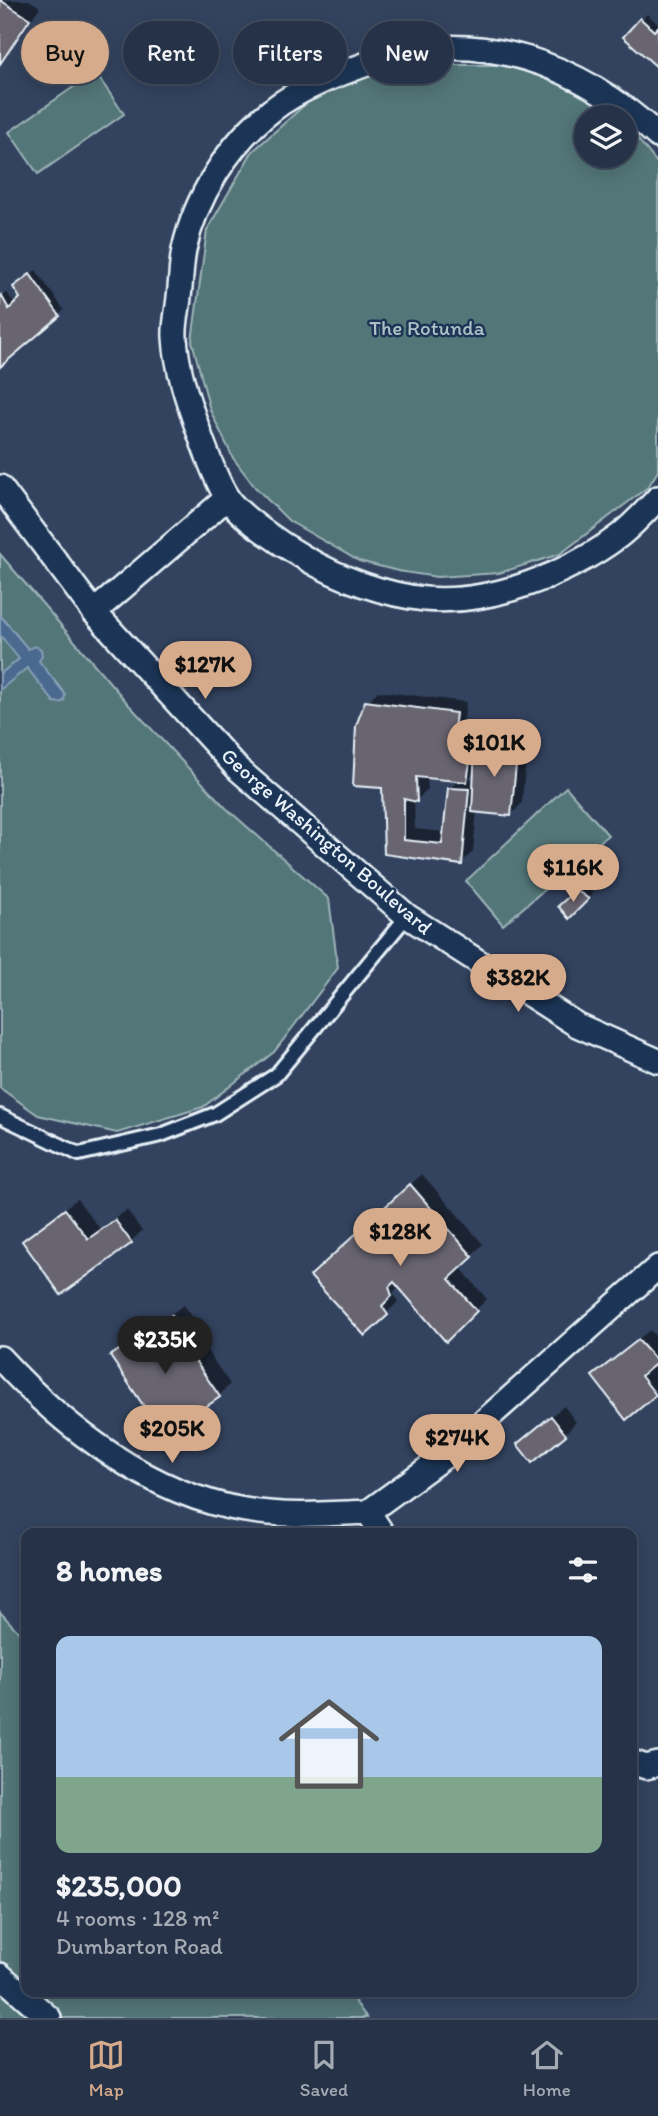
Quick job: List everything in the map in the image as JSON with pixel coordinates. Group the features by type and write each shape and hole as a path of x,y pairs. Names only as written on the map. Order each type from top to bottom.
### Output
{"street":[{"path":"658,136 639,118 604,93 526,57 437,47 397,53 350,70 313,86 272,109 220,167 196,211 184,250 175,336 183,384 209,458 227,498 288,548 330,573 369,586 424,599 464,599 503,591 561,571 622,534 658,498"},
{"name":"George Washington Boulevard","path":"0,487 94,612 238,769 407,916 577,1025 658,1061"},
{"path":"94,612 227,498"},
{"path":"0,1358 19,1379 123,1464 174,1490 244,1510 291,1515 368,1511 444,1456 658,1267"},
{"path":"368,1511 379,1528"},
{"path":"637,1764 646,1767 658,1764"},
{"path":"0,1975 21,1993"},
{"path":"25,1997 49,2018"}],"lane":[{"path":"0,1116 79,1154 160,1135 215,1114 276,1075 407,916"}],"green space":[{"name":"The Rotunda","path":"453,65 506,65 570,86 598,105 574,105 574,168 637,168 637,138 658,164 658,471 648,487 560,554 499,573 437,577 359,561 289,521 255,487 233,458 210,410 192,341 207,230 252,152 310,100 361,78 361,84 453,84"},
{"path":"78,84 103,84 124,114 38,174 9,132"},
{"path":"0,554 129,705 226,808 329,899 338,968 274,1052 203,1107 117,1133 38,1115 0,1088"},
{"path":"566,787 608,835 503,925 466,881"},
{"path":"0,1612 21,1635 21,1997 352,1997 367,2018 0,2018"}],"water":[{"path":"0,615 28,649 35,646 41,649 42,656 39,661 65,694 64,701 54,702 27,668 0,690 0,674 19,659 0,635"}],"building":[{"path":"0,0 30,19 21,21 21,32 0,64"},
{"path":"640,18 654,31 658,27 658,68 623,37"},
{"path":"30,274 60,316 0,367 0,297 1,295 9,309 20,298 13,287"},
{"path":"365,701 456,713 452,747 472,748 467,782 416,777 417,802 404,799 404,840 442,844 448,788 469,789 462,865 384,854 382,788 353,786 356,726"},
{"path":"475,745 518,745 511,816 472,812"},
{"path":"576,890 589,899 569,919 558,906"},
{"path":"410,1184 473,1257 449,1279 477,1311 446,1342 394,1282 389,1287 392,1296 382,1306 388,1315 365,1336 310,1276"},
{"path":"65,1209 88,1239 115,1220 132,1243 61,1295 22,1241"},
{"path":"172,1315 188,1339 183,1343 220,1397 164,1436 110,1356"},
{"path":"638,1340 658,1362 641,1376 656,1395 626,1420 592,1376"},
{"path":"551,1416 566,1435 532,1463 517,1444"}]}
